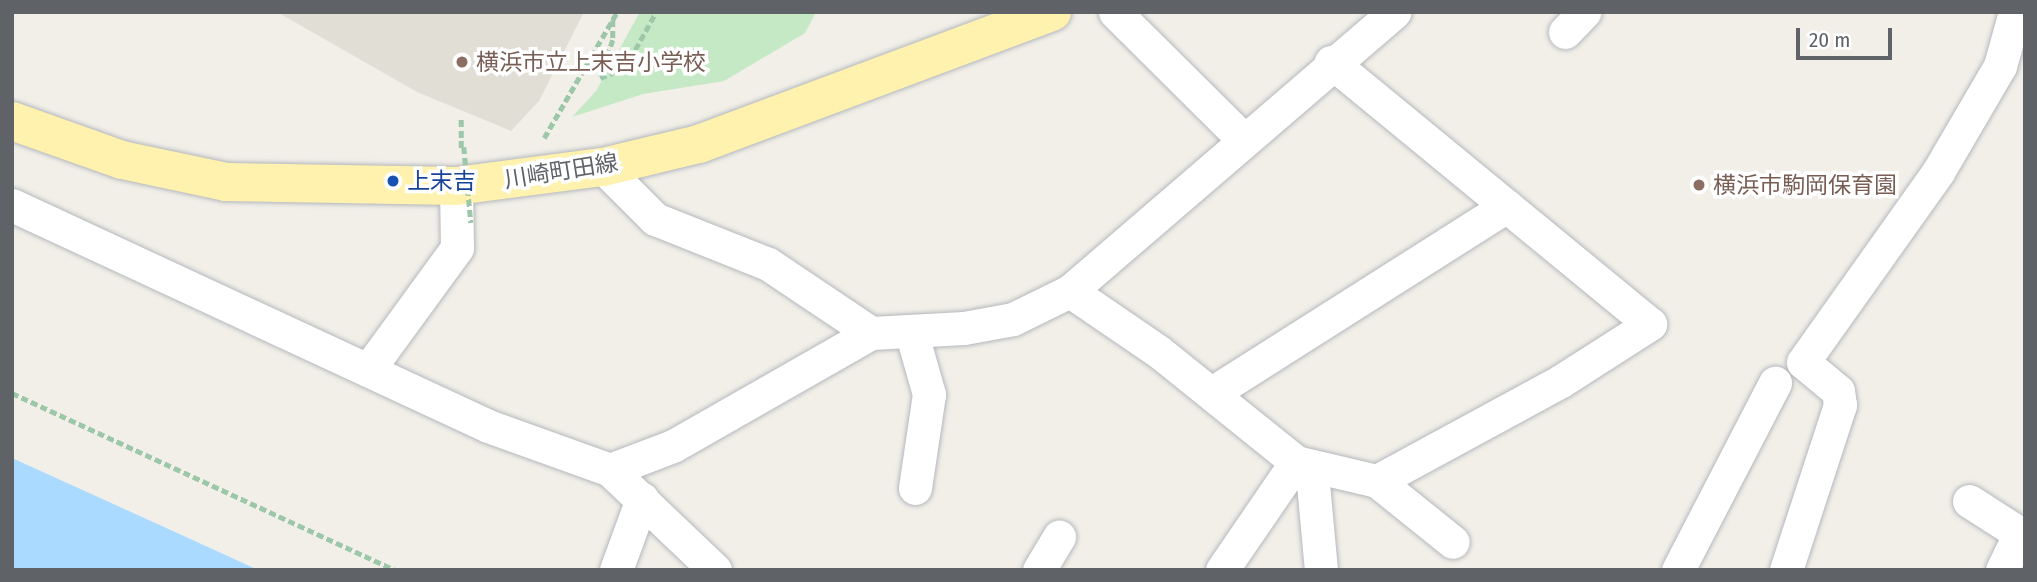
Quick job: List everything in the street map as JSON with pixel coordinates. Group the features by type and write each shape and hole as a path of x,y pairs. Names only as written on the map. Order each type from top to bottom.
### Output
{"main road":[{"name":"川崎町田線","path":"12,121 122,160 226,182 456,186 603,167 699,144 1052,12"}],"street":[{"path":"1115,12 1243,139"},
{"path":"610,470 673,446 871,332 911,331 1013,319 1070,291 1331,62 1394,12"},
{"path":"1786,570 1840,405 1838,391 1803,362 1938,172 2000,66 2015,12"},
{"path":"1331,62 1650,324 1561,381 1377,481"},
{"path":"603,167 655,219 768,264 871,332"},
{"path":"368,370 457,248 456,186"},
{"path":"12,205 488,426 610,470 715,570"},
{"path":"1212,393 1507,206"},
{"path":"1070,291 1212,393 1296,462 1313,484 1321,570"},
{"path":"911,331 929,394 915,488"},
{"path":"1678,570 1775,383"},
{"path":"1296,462 1377,481 1453,542"},
{"path":"1222,570 1296,462"},
{"path":"616,570 642,499"},
{"path":"1969,501 2022,535 2001,570"},
{"path":"1039,570 1059,537"}],"path":[{"path":"543,140 617,12"},
{"path":"613,20 613,40 600,78 625,68 656,12"},
{"path":"461,117 471,223"},
{"path":"12,393 395,570"}],"shaded area":[{"name":"横浜市立上末吉小学校","path":"277,12 584,12 539,101 511,131 417,92"}],"green space":[{"path":"640,12 816,12 805,33 724,81 643,94 572,117 596,91"}],"water":[{"path":"12,458 175,532 258,570 12,570"}],"place":[{"name":"横浜市立上末吉小学校","path":"462,62"},
{"name":"上末吉","path":"393,181"},
{"name":"横浜市駒岡保育園","path":"1699,185"}]}
